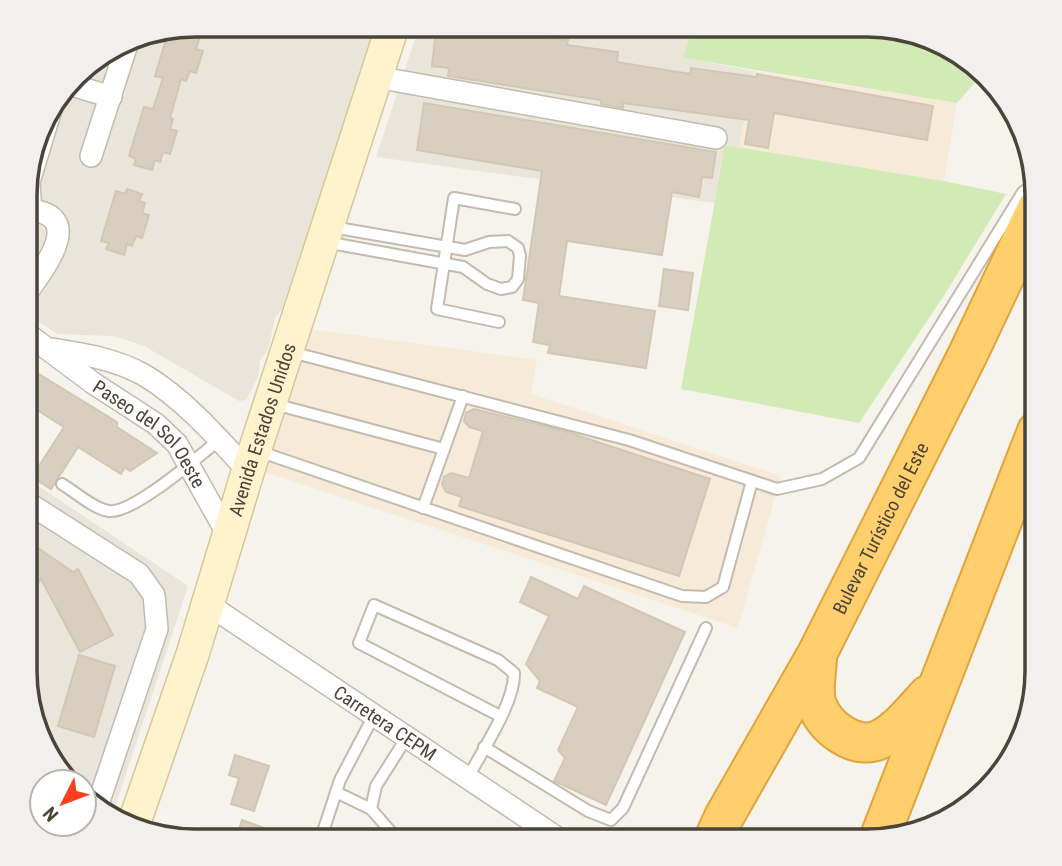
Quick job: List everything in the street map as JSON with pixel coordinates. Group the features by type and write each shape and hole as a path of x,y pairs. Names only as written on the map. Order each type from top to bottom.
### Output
{"highway":[{"name":"Bulevar Turístico del Este","path":"719,829 817,654 1025,235"},
{"path":"883,828 1025,462"},
{"path":"817,654 816,704 836,732 856,743 876,741 892,732 940,683"}],"street":[{"name":"Avenida Estados Unidos","path":"136,817 208,605 251,461 389,37"},
{"path":"91,156 124,53"},
{"path":"376,77 716,138"},
{"path":"80,87 111,97"},
{"path":"37,215 48,213 57,223 60,233 54,250 37,277"},
{"name":"Paseo del Sol Oeste","path":"37,341 93,383 156,424 177,444 191,464 229,537"},
{"name":"Paseo del Sol Oeste","path":"49,349 97,356 144,375 219,440 251,461"},
{"path":"156,424 174,399"},
{"path":"37,509 139,574 154,595 157,629 100,797"},
{"name":"Carretera CEPM","path":"208,605 544,829"}],"lane":[{"path":"287,351 629,440 778,489 822,479 859,458 1025,191"},
{"path":"499,322 437,309 446,264 453,198 515,209"},
{"path":"325,234 465,250 489,242 508,242 518,248 518,279 512,287 501,289 463,267 325,234"},
{"path":"423,508 463,396"},
{"path":"270,403 444,449"},
{"path":"62,484 105,511 119,511 191,464 219,440"},
{"path":"251,461 423,508 682,596 706,597 723,587 752,481"},
{"path":"468,778 515,687 514,673 498,660 374,605 359,643 500,716"},
{"path":"484,747 588,811 611,820 623,808 706,628"},
{"path":"324,829 336,792 373,717"},
{"path":"371,809 376,786 407,737"},
{"path":"336,792 371,809 388,829"}],"shaded area":[{"path":"185,37 371,37 282,309 275,318 268,350 260,360 258,377 246,400 239,401 144,346 114,336 57,334 37,320 38,175 45,144 58,116 83,83 107,63 125,53 164,40"},
{"path":"416,37 690,37 684,58 754,71 739,147 725,145 715,203 376,157"},
{"path":"754,71 957,103 944,181 739,147"},
{"path":"302,328 537,360 531,394 781,476 738,628 262,471"},
{"path":"37,485 188,586 115,807 98,796 98,768 70,768 53,741 42,712 37,681"}],"green space":[{"path":"690,37 877,37 908,42 937,53 976,81 957,103 683,58"},
{"path":"725,145 944,181 1006,194 945,294 859,423 681,389"}],"building":[{"path":"185,37 199,39 196,49 203,51 196,73 190,71 186,81 181,79 170,118 173,119 170,129 177,131 170,154 163,152 160,162 155,160 152,170 134,165 136,159 129,156 144,107 153,109 163,78 155,76 166,40"},
{"path":"435,37 538,37 568,40 567,45 618,52 617,62 690,74 691,68 756,77 757,74 933,106 927,140 774,113 768,148 745,144 749,120 623,103 623,108 601,104 601,100 448,76 449,68 432,66"},
{"path":"424,103 716,152 712,178 702,177 699,197 672,192 662,255 567,241 559,296 655,311 646,368 548,353 550,345 533,342 539,303 523,300 542,171 417,150"},
{"path":"127,189 142,194 139,201 145,203 142,213 149,215 142,238 136,236 132,246 127,244 124,255 106,249 109,243 101,241 116,191 125,194"},
{"path":"664,269 693,273 688,310 659,306"},
{"path":"37,373 117,422 117,427 157,453 130,471 125,467 121,474 78,447 51,489 37,480 37,469 64,427 37,410"},
{"path":"474,409 561,430 710,479 679,576 459,506 462,497 446,492 442,484 444,477 451,473 469,478 483,431 469,427 464,421 466,413"},
{"path":"37,547 73,572 78,569 113,635 80,652 41,579 37,585"},
{"path":"531,577 578,599 584,586 685,632 606,805 554,781 565,758 558,750 578,707 537,688 540,681 526,664 549,616 520,602"},
{"path":"79,655 115,666 94,737 58,726"},
{"path":"235,755 269,766 254,811 231,804 239,778 229,775"},
{"path":"242,820 267,829 239,829"}]}
